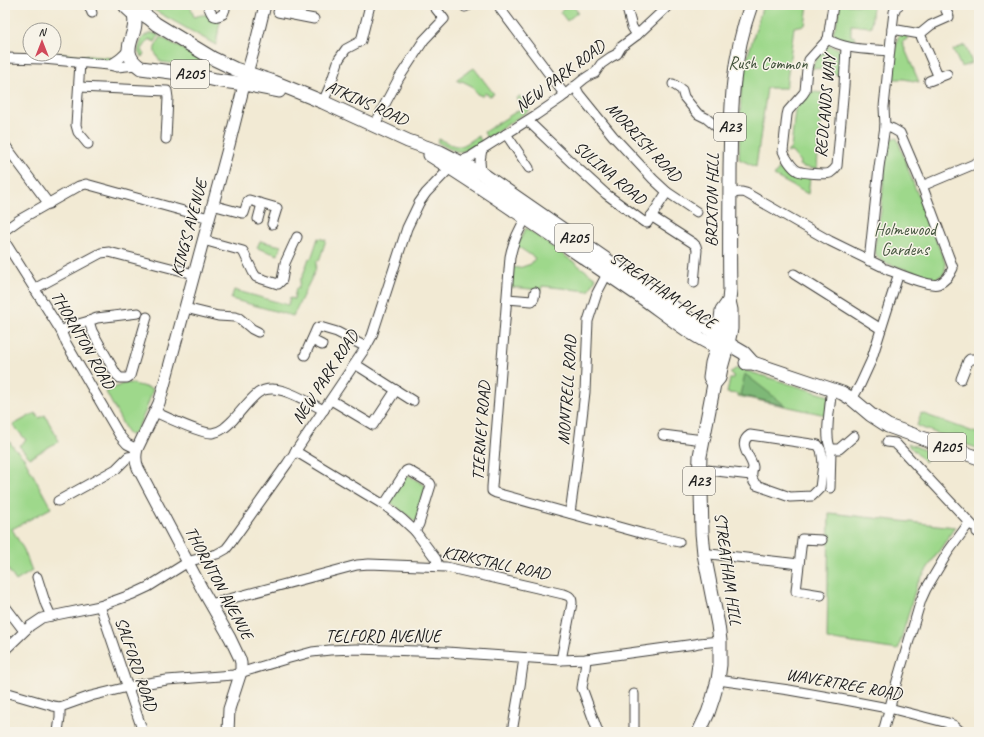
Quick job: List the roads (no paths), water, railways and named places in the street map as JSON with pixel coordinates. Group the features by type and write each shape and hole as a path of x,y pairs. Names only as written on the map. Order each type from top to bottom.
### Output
{"highway":[{"name":"A205","path":"125,5 144,14 156,24 245,78"},
{"name":"A205","path":"125,5 134,14 136,24 129,49"},
{"name":"BRIXTON HILL","path":"722,344 732,318 728,301 736,192 730,128 732,98 735,69 751,5"},
{"path":"132,36 138,29 146,25 156,24"},
{"path":"129,49 130,56 136,65"},
{"name":"ATKINS ROAD","path":"136,65 141,68 194,75 216,80 245,78 274,82 375,125 408,141 440,152 454,163"},
{"name":"STREATHAM PLACE","path":"454,163 481,173 607,274 652,304 698,338 722,344"},
{"name":"STREATHAM PLACE","path":"454,163 468,179 529,213 653,292 692,320 700,330 722,344"},
{"name":"A205","path":"722,344 744,353 753,363 842,393 852,399 870,415 888,426 979,458"},
{"name":"STREATHAM HILL","path":"699,732 708,713 718,680 720,665 720,641 716,612 704,554 699,469 700,456 714,384 710,377 712,364 722,344"}],"main road":[{"name":"KING'S AVENUE","path":"136,453 155,412 162,392 265,7"},
{"name":"THORNTON AVENUE","path":"136,453 135,460 137,467 238,654 242,672"},
{"path":"228,732 229,709 242,672"}],"street":[{"path":"208,5 214,16 223,14 225,9 223,5"},
{"path":"317,100 330,86 339,59 346,49 361,41 370,5"},
{"path":"375,125 399,78 424,40 444,20 433,5"},
{"path":"499,5 501,10 565,95"},
{"path":"626,5 632,27 637,35"},
{"name":"NEW PARK ROAD","path":"5,650 38,621 50,616 100,606 138,592 188,562 217,554 226,549 331,400 366,347 372,336 407,228 416,208 426,194 454,163 466,159 528,121 590,75 597,72 601,64 617,54 621,47 637,35 669,5"},
{"path":"833,5 828,39 846,47 890,51"},
{"path":"869,261 885,126 884,107 893,19 896,7 899,5"},
{"path":"265,7 279,9 314,19"},
{"path":"892,29 920,34 931,25 949,17 944,8"},
{"path":"920,34 937,72 934,80 946,74"},
{"name":"REDLANDS WAY","path":"828,39 809,60 805,91 788,111 787,115 783,151 785,156 797,171 826,174 831,173 837,166 846,47"},
{"path":"109,65 121,59 129,49"},
{"name":"ATKINS ROAD","path":"5,58 43,59 117,67 136,65"},
{"path":"80,63 76,128 88,144"},
{"path":"673,84 682,90 684,97 698,114 718,128 730,128"},
{"name":"MORRISH ROAD","path":"575,86 579,94 613,136 653,179 667,192 696,212"},
{"path":"79,87 167,91 166,139"},
{"name":"SULINA ROAD","path":"528,121 606,194 644,222 646,223 652,216 667,192"},
{"path":"736,192 746,193 830,241 883,268 929,284 938,284 949,277 953,268 900,133 885,126"},
{"path":"506,134 529,168"},
{"path":"5,145 49,204"},
{"path":"481,173 480,161 482,149"},
{"path":"922,186 979,162"},
{"path":"5,230 19,220 79,186 86,184 208,218"},
{"path":"212,205 244,213 249,200 277,208 272,224"},
{"path":"258,219 262,204"},
{"name":"TIERNEY ROAD","path":"529,213 516,236 510,262 492,491 679,542"},
{"path":"652,216 696,246 697,250 694,282"},
{"path":"203,240 244,251 253,272 258,278 278,284 284,277 285,263 297,237"},
{"name":"THORNTON ROAD","path":"5,242 61,331 66,343 120,436 136,453"},
{"path":"34,289 102,253 109,252 194,274"},
{"name":"MONTRELL ROAD","path":"570,513 585,392 588,321 597,293 607,274"},
{"path":"794,274 881,329"},
{"path":"852,399 858,390 871,361 897,280"},
{"path":"507,299 532,301 535,292"},
{"path":"185,308 218,316 235,316 258,332"},
{"path":"61,331 71,326 97,318 138,313"},
{"path":"89,321 92,330 116,374 120,378 124,379 130,376 147,317"},
{"path":"305,355 317,328 320,327 337,332 366,347"},
{"path":"312,340 322,345"},
{"path":"961,379 968,361 970,359 978,358"},
{"path":"355,364 413,401"},
{"path":"830,488 831,449 827,438 831,395 833,389"},
{"path":"155,412 202,431 212,433 218,432 227,426 259,392 265,390 283,390 324,410"},
{"path":"331,400 373,425 396,390"},
{"path":"663,435 703,440"},
{"path":"750,435 818,446 821,450 823,464 820,488 812,496 790,497 763,488 756,485 752,480 751,475 753,466 745,447 747,437 750,435"},
{"path":"831,449 839,449 854,436"},
{"path":"883,732 921,600 948,552 974,529 899,444 887,442"},
{"path":"295,451 384,505 402,519 415,530 436,558 438,566"},
{"path":"58,501 116,469 128,457 136,453"},
{"path":"699,469 751,475"},
{"path":"384,505 408,470 430,483 431,484 419,524 415,530"},
{"path":"821,595 796,591 802,539 822,540"},
{"path":"704,554 799,564"},
{"name":"KIRKSTALL ROAD","path":"211,605 356,565 438,566 453,568 563,594 570,597 572,603 561,660"},
{"path":"37,578 50,616"},
{"path":"5,606 24,632"},
{"name":"SALFORD ROAD","path":"100,606 142,732"},
{"name":"TELFORD AVENUE","path":"60,707 91,696 127,686 159,681 230,676 302,654 338,649 447,652 561,660 586,659 720,641"},
{"path":"512,732 524,658"},
{"path":"586,659 582,688 598,732"},
{"name":"WAVERTREE ROAD","path":"718,680 789,690 890,708 948,723 953,725 961,732"},
{"path":"5,692 60,707 58,732"},
{"path":"634,694 634,732"}],"park label":[{"name":"Rush Common","path":"768,63"},
{"name":"Holmewood Gardens","path":"905,239"}]}
